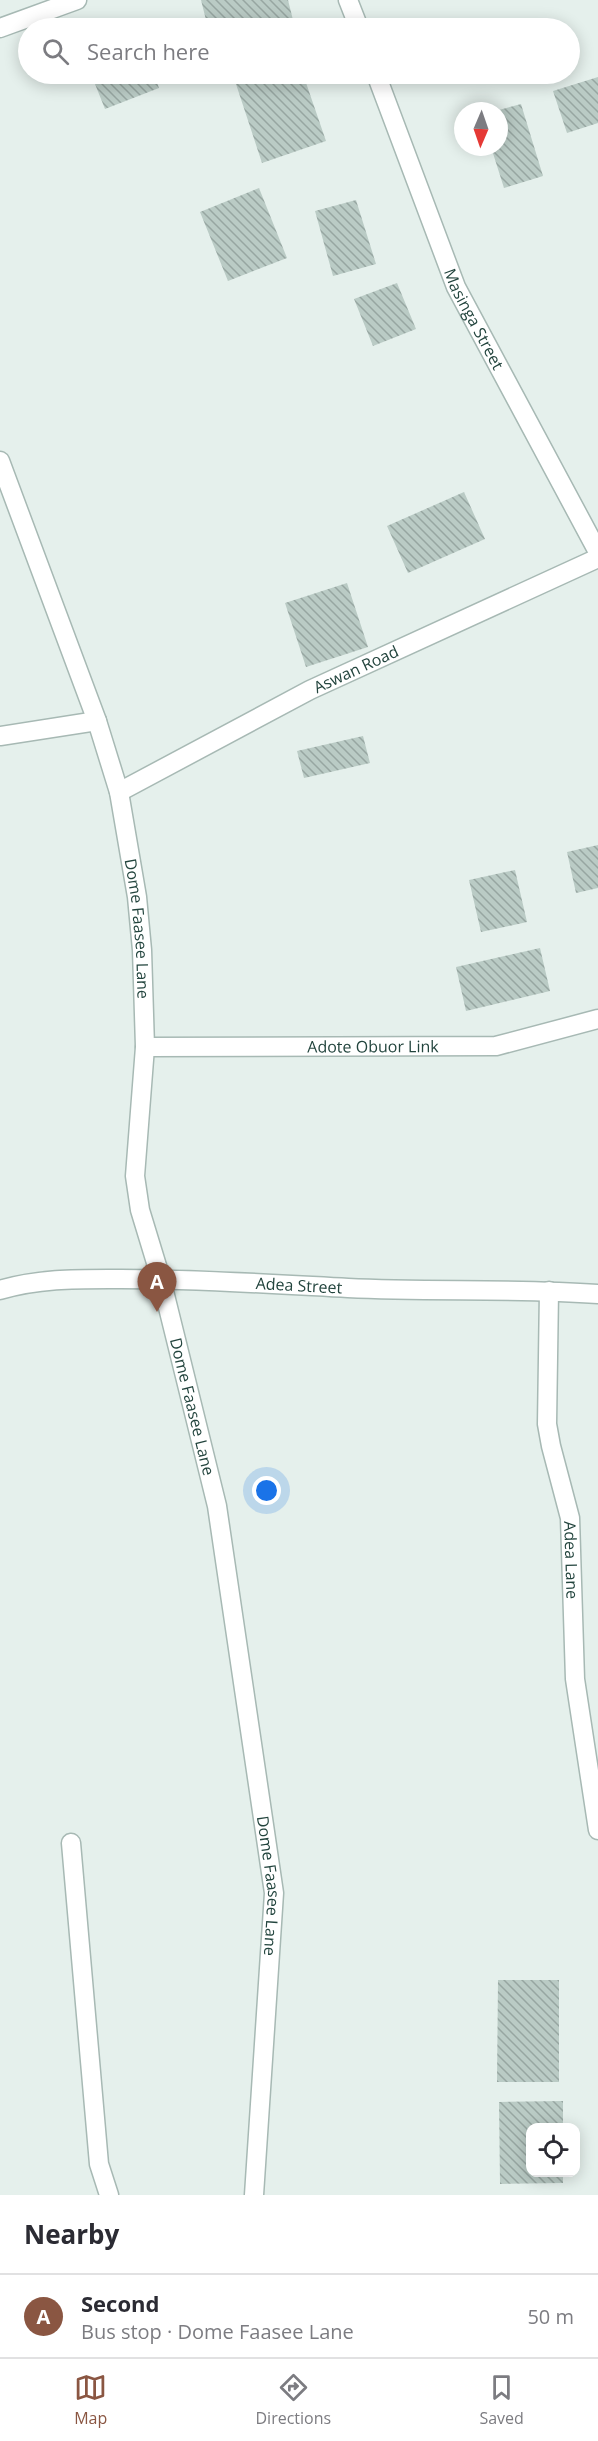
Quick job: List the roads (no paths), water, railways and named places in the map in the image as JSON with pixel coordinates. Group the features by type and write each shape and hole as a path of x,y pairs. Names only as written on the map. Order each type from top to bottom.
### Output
{"street":[{"path":"28,18 77,0"},
{"path":"348,0 355,18"},
{"path":"0,28 18,21"},
{"name":"Masinga Street","path":"380,84 456,287 598,552"},
{"name":"Dome Faasee Lane","path":"0,461 97,721 119,792 137,897 142,950 146,1047 135,1176 140,1210 160,1279 217,1506 274,1893 254,2195"},
{"name":"Aswan Road","path":"119,792 310,690 598,558"},
{"path":"0,736 97,721"},
{"name":"Adote Obuor Link","path":"146,1047 495,1046 598,1019"},
{"name":"Adea Street","path":"0,1290 55,1279 160,1279 353,1288 598,1294"},
{"name":"Adea Lane","path":"549,1291 547,1424 550,1446 570,1518 575,1678 598,1830"},
{"path":"71,1843 99,2164 110,2195"}],"place":[{"name":"Second","path":"157,1312"}]}
